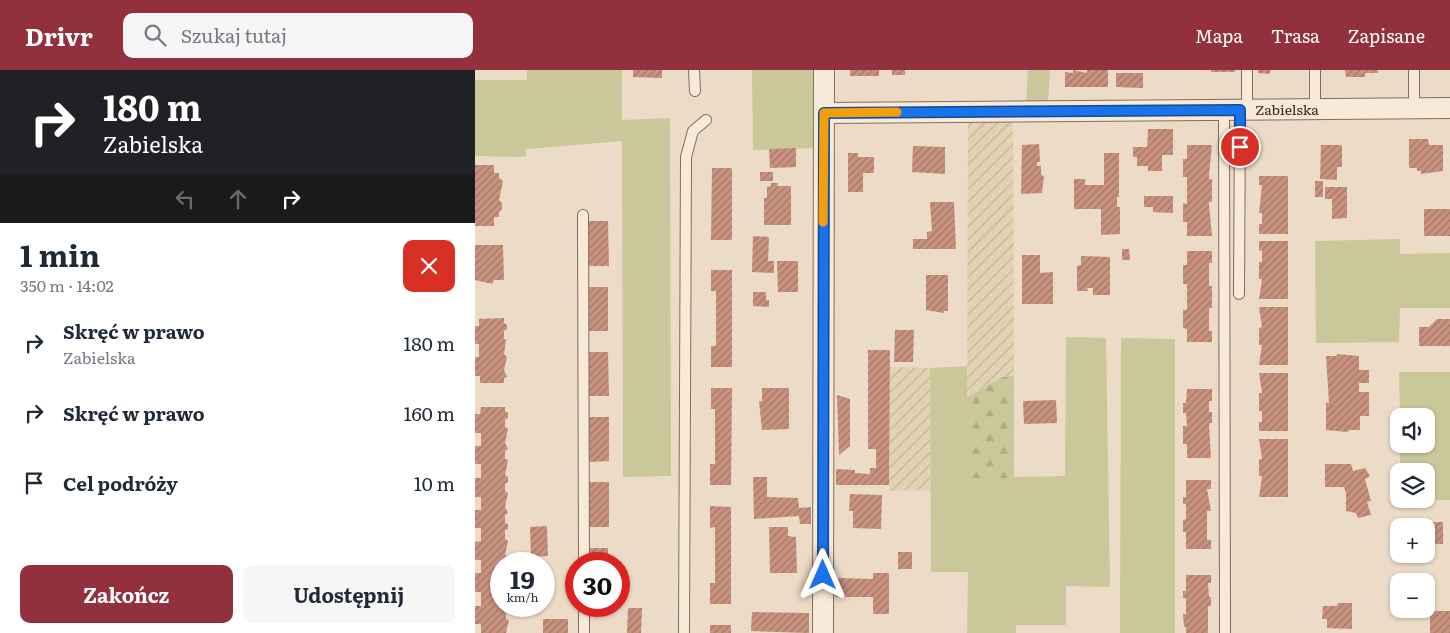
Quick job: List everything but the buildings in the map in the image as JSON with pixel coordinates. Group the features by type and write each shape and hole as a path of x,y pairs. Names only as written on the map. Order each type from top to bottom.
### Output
{"street":[{"path":"823,633 824,70"},
{"name":"Zabielska","path":"824,113 1450,108"}],"lane":[{"path":"694,70 695,91"},
{"path":"1225,633 1237,110 1247,70"},
{"path":"1315,70 1315,109"},
{"path":"1414,70 1414,108"},
{"path":"1237,110 1239,294"},
{"path":"684,633 686,157 693,131 706,120"},
{"path":"583,215 584,552"},
{"path":"584,617 584,633"}],"shaded area":[{"path":"968,120 1013,120 1014,376 1003,377 967,397"},
{"path":"890,367 930,368 930,490 889,491"}],"green space":[{"path":"527,70 622,70 622,120 670,118 671,476 623,477 622,141 526,149 526,157 475,156 475,80 527,80"},
{"path":"752,70 814,70 814,148 753,150"},
{"path":"1028,70 1050,70 1048,102 1026,101"},
{"path":"1400,239 1400,254 1450,253 1450,308 1400,308 1399,342 1316,343 1315,241"},
{"path":"1066,337 1106,338 1110,587 1066,586 1066,625 1016,625 1016,633 967,633 968,572 931,572 930,368 967,366 967,478 1065,476"},
{"path":"1121,338 1175,339 1175,633 1120,633"},
{"path":"1399,372 1450,372 1450,500 1435,500 1435,463 1400,463 1400,453 1435,453 1435,408 1400,408"},
{"path":"1014,376 1014,478 967,478 967,397 1003,377"}],"slow traffic":[{"path":"823,222 824,113 897,112"}],"route":[{"path":"823,575 824,113 1240,110 1240,147"}]}
